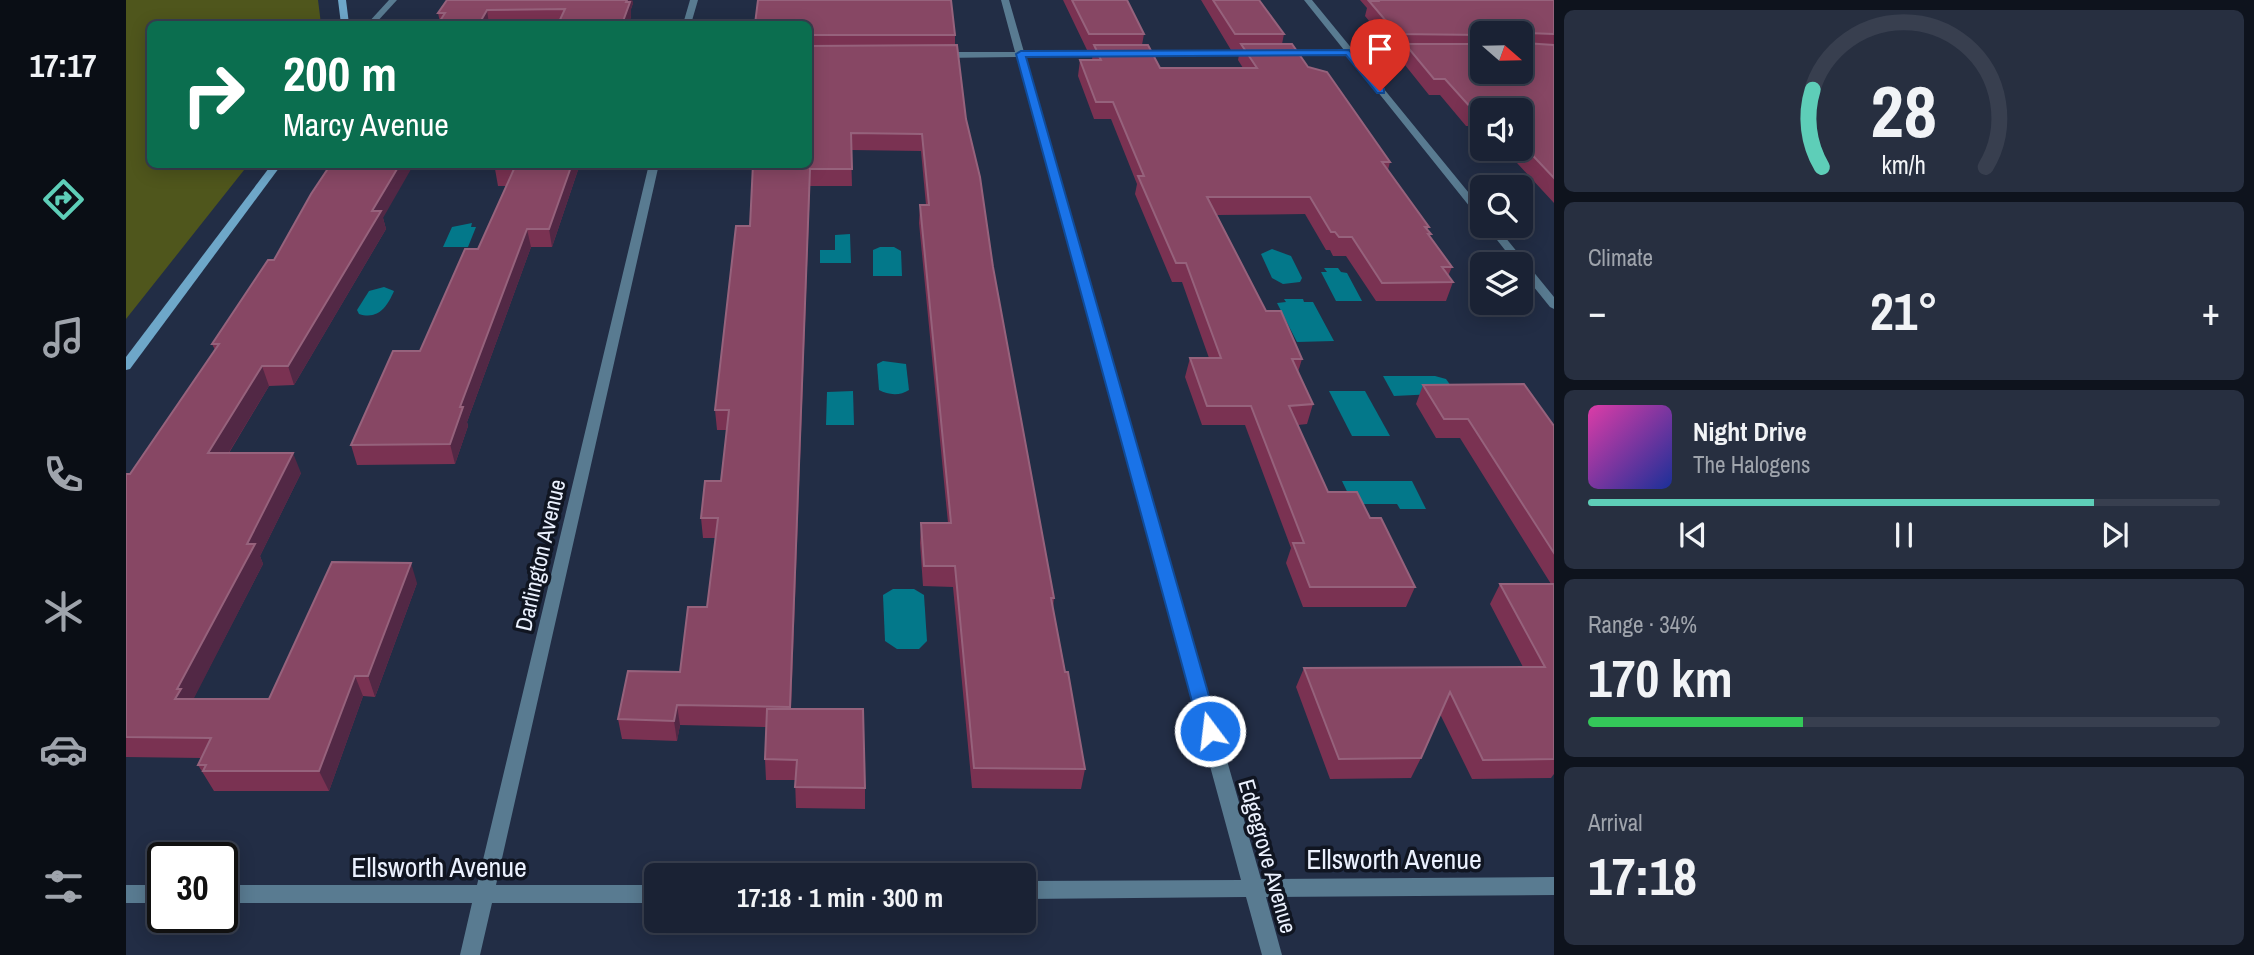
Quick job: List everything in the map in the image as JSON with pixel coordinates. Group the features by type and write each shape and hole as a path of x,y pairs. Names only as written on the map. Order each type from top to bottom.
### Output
{"main road":[{"path":"342,0 345,21"},
{"path":"126,366 275,168"}],"street":[{"path":"374,21 393,0"},
{"path":"688,21 694,0"},
{"name":"Edgegrove Avenue","path":"1005,0 1272,955"},
{"path":"1308,0 1470,200"},
{"path":"929,55 1429,53"},
{"name":"Darlington Avenue","path":"470,955 653,168"},
{"path":"1501,238 1554,305"},
{"name":"Ellsworth Avenue","path":"1036,890 1554,886"},
{"path":"126,894 147,894"},
{"name":"Ellsworth Avenue","path":"238,894 644,894"}],"shaded area":[{"path":"126,0 318,0 321,21 147,21 147,168 246,168 126,319"},
{"path":"472,223 471,227 476,227 468,247 443,247 452,227"},
{"path":"850,234 851,263 820,263 820,250 835,250 835,235"},
{"path":"894,247 901,251 902,276 873,276 873,250"},
{"path":"1272,249 1291,256 1302,278 1300,282 1283,284 1272,278 1261,254"},
{"path":"1324,268 1338,268 1347,273 1362,301 1336,301 1321,272 1327,272"},
{"path":"384,287 394,291 385,307 377,314 359,314 357,310 369,291"},
{"path":"1284,299 1313,302 1334,341 1297,342 1277,303 1286,302"},
{"path":"883,361 906,364 909,390 894,394 879,390 877,364"},
{"path":"1383,376 1435,376 1446,379 1456,393 1394,396"},
{"path":"853,391 854,425 826,425 827,392"},
{"path":"1329,391 1365,391 1390,436 1352,436"},
{"path":"1342,481 1412,481 1426,509 1400,509 1397,504 1353,504"},
{"path":"893,589 914,589 924,595 927,641 919,649 897,649 885,641 883,595"}],"building":[{"path":"447,0 630,2 623,21 559,21 565,9 487,10 481,21 440,21 445,13 438,13"},
{"path":"758,0 951,0 955,35 812,35 812,21 755,21"},
{"path":"1072,0 1127,0 1144,34 1089,34"},
{"path":"1213,0 1259,0 1284,34 1235,34"},
{"path":"1554,0 1554,34 1533,33 1533,21 1470,21 1470,35 1397,34 1369,1"},
{"path":"1241,44 1292,44 1308,67 1327,72 1390,162 1382,162 1429,227 1425,227 1431,234 1428,234 1452,267 1442,267 1453,282 1382,283 1352,237 1339,237 1335,232 1331,232 1310,197 1207,197 1266,311 1281,311 1302,359 1292,359 1313,404 1289,406 1328,492 1357,492 1370,518 1381,518 1415,587 1310,587 1293,543 1304,543 1251,406 1207,406 1190,358 1221,358 1186,263 1176,263 1138,176 1144,176 1113,102 1096,102 1080,60 1101,60 1094,45 1148,45 1160,68 1257,68"},
{"path":"1405,44 1470,44 1470,84 1533,84 1533,44 1554,45 1554,178 1533,156 1533,98 1470,98 1470,107 1445,79 1434,79"},
{"path":"957,45 966,119 980,177 993,267 1054,598 1051,598 1065,672 1068,672 1085,769 974,768 955,566 924,566 921,523 951,523 920,205 929,205 922,134 851,133 852,169 810,169 790,707 677,705 674,721 618,719 628,671 680,672 688,607 707,607 718,518 701,518 705,481 721,481 729,410 715,410 736,226 750,226 753,168 812,168 812,46"},
{"path":"328,168 398,168 372,211 381,211 288,366 262,366 208,453 293,453 247,544 255,544 177,689 181,689 175,699 269,699 332,562 411,563 368,676 355,676 319,771 203,771 206,765 198,765 211,738 126,737 126,474 130,474 219,344 212,344 268,260 274,260"},
{"path":"571,168 549,229 527,229 460,407 463,407 450,444 351,445 393,351 420,351 465,249 478,249 514,169 495,169"},
{"path":"1524,384 1554,426 1554,553 1468,419 1444,419 1423,385"},
{"path":"1500,584 1554,584 1554,759 1483,760 1450,692 1421,758 1339,759 1304,668 1545,667"},
{"path":"767,709 863,709 865,788 795,787 797,760 765,759"}],"route":[{"path":"1210,731 1021,54 1349,52 1380,91"}]}
